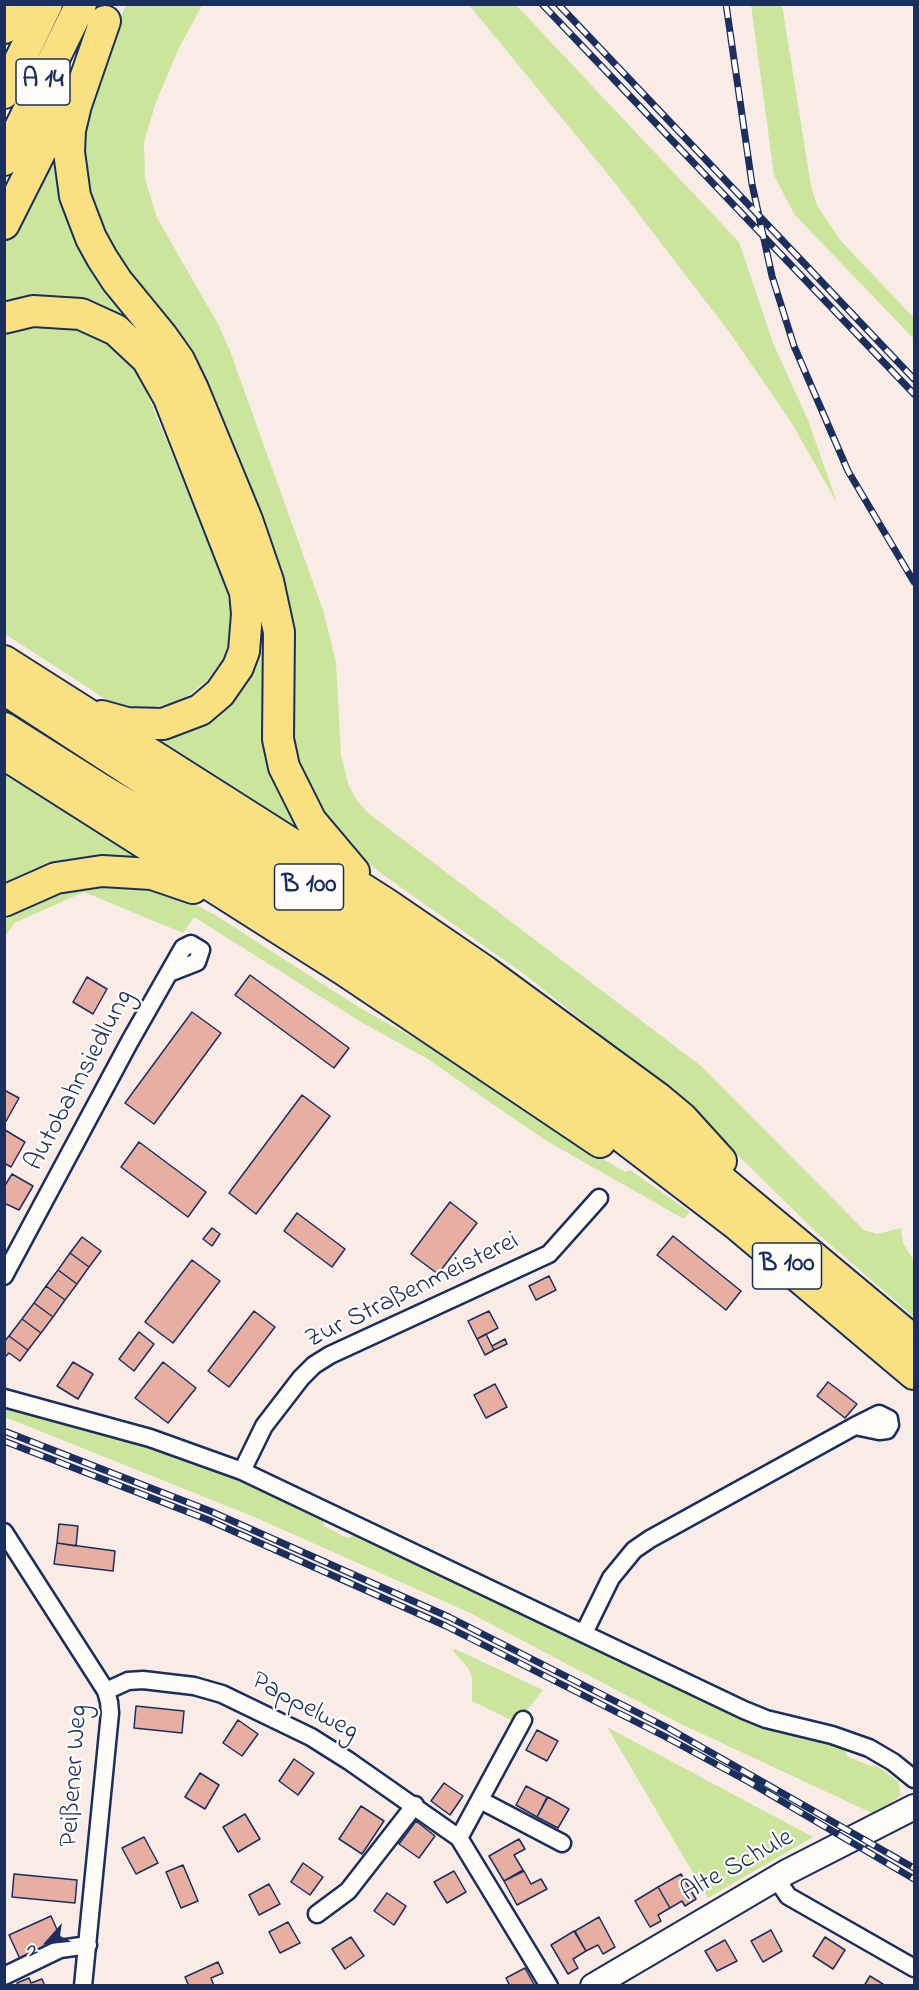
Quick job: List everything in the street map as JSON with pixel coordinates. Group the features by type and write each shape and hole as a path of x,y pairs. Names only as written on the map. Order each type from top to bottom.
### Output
{"highway":[{"path":"4,28 16,4"},
{"name":"A 14","path":"4,93 47,4"},
{"name":"A 14","path":"4,160 81,4"},
{"path":"4,224 109,13"},
{"path":"109,13 76,105 70,130 72,176 81,215 117,281 179,360 247,520 268,581 279,632 278,739 284,767 293,790 319,833 385,903"},
{"path":"4,318 33,311 81,314 116,330 147,359 169,398 245,592 248,614 244,651 229,682 200,710 182,719 144,725 108,718 73,706"},
{"path":"4,661 385,903 557,1022 682,1118 788,1234"},
{"name":"B 100","path":"4,689 469,992 625,1105 788,1234 915,1341"},
{"name":"B 100","path":"4,728 102,790 227,864 383,965 531,1067 736,1224 915,1374"},
{"path":"4,754 344,970 677,1193 736,1224"},
{"path":"4,901 56,878 114,871 152,874 244,907"}],"street":[{"name":"Autobahnsiedlung","path":"4,1276 169,973"},
{"name":"Zur Straßenmeisterei","path":"242,1471 264,1426 301,1378 314,1365 330,1355 549,1254 599,1198"},
{"path":"4,1398 150,1438 242,1471 744,1710 861,1745 893,1762 915,1779"},
{"path":"584,1633 611,1578 634,1550 855,1426"},
{"name":"Peißener Weg","path":"4,1532 106,1691 110,1713 83,1986"},
{"name":"Pappelweg","path":"106,1691 128,1681 143,1680 195,1686 222,1694 311,1737 414,1805 459,1838 549,1986"},
{"path":"459,1838 482,1801 523,1720"},
{"path":"482,1801 562,1843"},
{"path":"317,1914 348,1891 414,1805"},
{"name":"Alte Schule","path":"593,1986 776,1878 915,1807"},
{"path":"776,1878 788,1896 915,1968"},
{"path":"4,1976 60,1949 88,1945"}],"green space":[{"path":"126,5 202,5 178,50 156,102 144,142 145,179 157,218 218,324 230,351 324,613 336,663 341,755 348,784 356,799 368,813 701,1066 864,1230 877,1234 901,1228 903,1243 914,1261 914,1317 818,1234 682,1100 524,974 382,874 336,837 294,757 287,643 139,295 80,192 84,95"},
{"path":"469,5 516,5 739,242 773,343 808,420 837,503 791,422 730,333 611,178"},
{"path":"751,5 782,5 811,186 817,205 840,240 914,318 914,339 794,214 774,175"},
{"path":"50,154 69,222 80,247 151,338 184,392 269,644 317,846 125,731 159,730 250,649 142,343 5,311 4,245"},
{"path":"48,316 94,335 116,350 134,369 146,391 225,582 233,620 225,656 208,680 182,700 151,708 113,704 5,634 5,324"},
{"path":"4,767 155,862 5,889"},
{"path":"86,885 151,888 184,898 215,915 360,1008 434,1049 538,1121 625,1172 630,1170 690,1212 684,1219 545,1140 426,1058 361,1022 194,917 183,933 84,892 14,923 5,937 5,920 30,904"},
{"path":"4,1406 178,1455 236,1478 321,1516 324,1526 347,1538 359,1534 843,1746 847,1756 872,1767 877,1766 899,1782 900,1796 874,1814 681,1724 468,1612 252,1516 5,1417"},
{"path":"455,1649 543,1690 517,1723 472,1701 472,1678 468,1668 453,1651"},
{"path":"607,1727 813,1837 708,1898"}],"building":[{"path":"250,975 349,1048 334,1068 235,995"},
{"path":"87,977 107,989 93,1014 73,1002"},
{"path":"192,1012 221,1033 154,1124 125,1103"},
{"path":"4,1090 19,1098 5,1123 4,1123"},
{"path":"302,1095 330,1116 256,1214 229,1193"},
{"path":"5,1130 25,1142 11,1167 4,1163"},
{"path":"139,1142 206,1192 188,1217 121,1167"},
{"path":"12,1174 33,1186 19,1210 4,1203 4,1187"},
{"path":"450,1202 477,1223 438,1274 411,1254"},
{"path":"297,1213 345,1249 332,1267 284,1231"},
{"path":"212,1228 220,1234 212,1246 203,1239"},
{"path":"673,1236 741,1291 726,1310 657,1255"},
{"path":"82,1237 101,1251 89,1267 70,1253"},
{"path":"70,1253 89,1267 77,1284 58,1270"},
{"path":"192,1260 220,1281 173,1343 145,1322"},
{"path":"58,1270 77,1284 65,1300 46,1286"},
{"path":"549,1276 556,1290 536,1300 529,1286"},
{"path":"46,1286 65,1300 53,1317 34,1303"},
{"path":"34,1303 53,1317 41,1333 22,1319"},
{"path":"254,1311 275,1327 229,1387 208,1371"},
{"path":"489,1311 498,1328 477,1339 468,1321"},
{"path":"22,1319 41,1333 28,1350 9,1336"},
{"path":"139,1332 154,1344 134,1371 119,1359"},
{"path":"486,1334 494,1350 485,1355 477,1339"},
{"path":"9,1336 28,1350 20,1361 9,1353 4,1358 4,1342"},
{"path":"505,1339 507,1344 494,1350 492,1346"},
{"path":"73,1362 93,1374 78,1399 57,1386"},
{"path":"163,1362 196,1388 168,1423 135,1398"},
{"path":"828,1382 857,1404 845,1418 817,1396"},
{"path":"495,1384 507,1407 486,1418 474,1395"},
{"path":"59,1524 78,1526 76,1546 57,1543"},
{"path":"57,1543 115,1551 113,1571 54,1564"},
{"path":"136,1706 184,1711 182,1733 134,1728"},
{"path":"238,1720 258,1734 242,1756 223,1743"},
{"path":"537,1730 558,1741 547,1761 526,1750"},
{"path":"294,1759 314,1773 298,1795 279,1781"},
{"path":"200,1773 219,1785 205,1809 185,1797"},
{"path":"444,1783 463,1796 450,1815 431,1801"},
{"path":"526,1786 547,1797 537,1817 516,1805"},
{"path":"548,1797 569,1809 558,1828 537,1817"},
{"path":"361,1806 384,1821 362,1854 339,1839"},
{"path":"245,1814 260,1839 238,1852 223,1827"},
{"path":"416,1821 435,1836 419,1858 399,1844"},
{"path":"144,1837 158,1863 136,1874 122,1848"},
{"path":"519,1839 525,1849 514,1855 523,1870 504,1881 489,1856"},
{"path":"303,1863 323,1877 310,1895 291,1882"},
{"path":"183,1865 198,1901 181,1908 166,1872"},
{"path":"454,1871 466,1892 447,1903 434,1882"},
{"path":"524,1871 531,1884 541,1879 547,1889 517,1905 504,1881"},
{"path":"14,1874 77,1880 75,1903 12,1897"},
{"path":"681,1874 696,1899 685,1906 682,1901 670,1908 658,1887"},
{"path":"269,1884 280,1904 259,1915 249,1895"},
{"path":"658,1887 670,1908 658,1915 661,1921 650,1927 635,1901"},
{"path":"387,1893 406,1906 394,1925 374,1911"},
{"path":"51,1916 62,1941 20,1959 9,1935"},
{"path":"599,1917 615,1947 603,1954 598,1945 586,1951 575,1931"},
{"path":"288,1922 300,1943 280,1953 269,1932"},
{"path":"771,1930 782,1951 763,1962 751,1941"},
{"path":"574,1931 586,1951 573,1959 578,1968 568,1974 551,1945"},
{"path":"351,1937 364,1956 345,1969 332,1949"},
{"path":"825,1937 845,1950 833,1969 813,1956"},
{"path":"725,1940 737,1961 717,1971 705,1951"},
{"path":"218,1962 223,1973 211,1978 214,1986 189,1986 185,1977"},
{"path":"525,1968 535,1986 510,1986 506,1978"},
{"path":"870,1976 886,1986 864,1986"},
{"path":"29,1978 31,1983 42,1979 45,1986 18,1986 17,1983"}],"railway":[{"path":"542,4 914,394"},
{"path":"558,4 914,379"},
{"path":"726,4 752,184 772,276 794,346 848,471 914,582"},
{"path":"4,1431 210,1511 449,1617 668,1728 914,1868"},
{"path":"4,1441 206,1519 446,1626 664,1736 749,1782 914,1879"}]}
